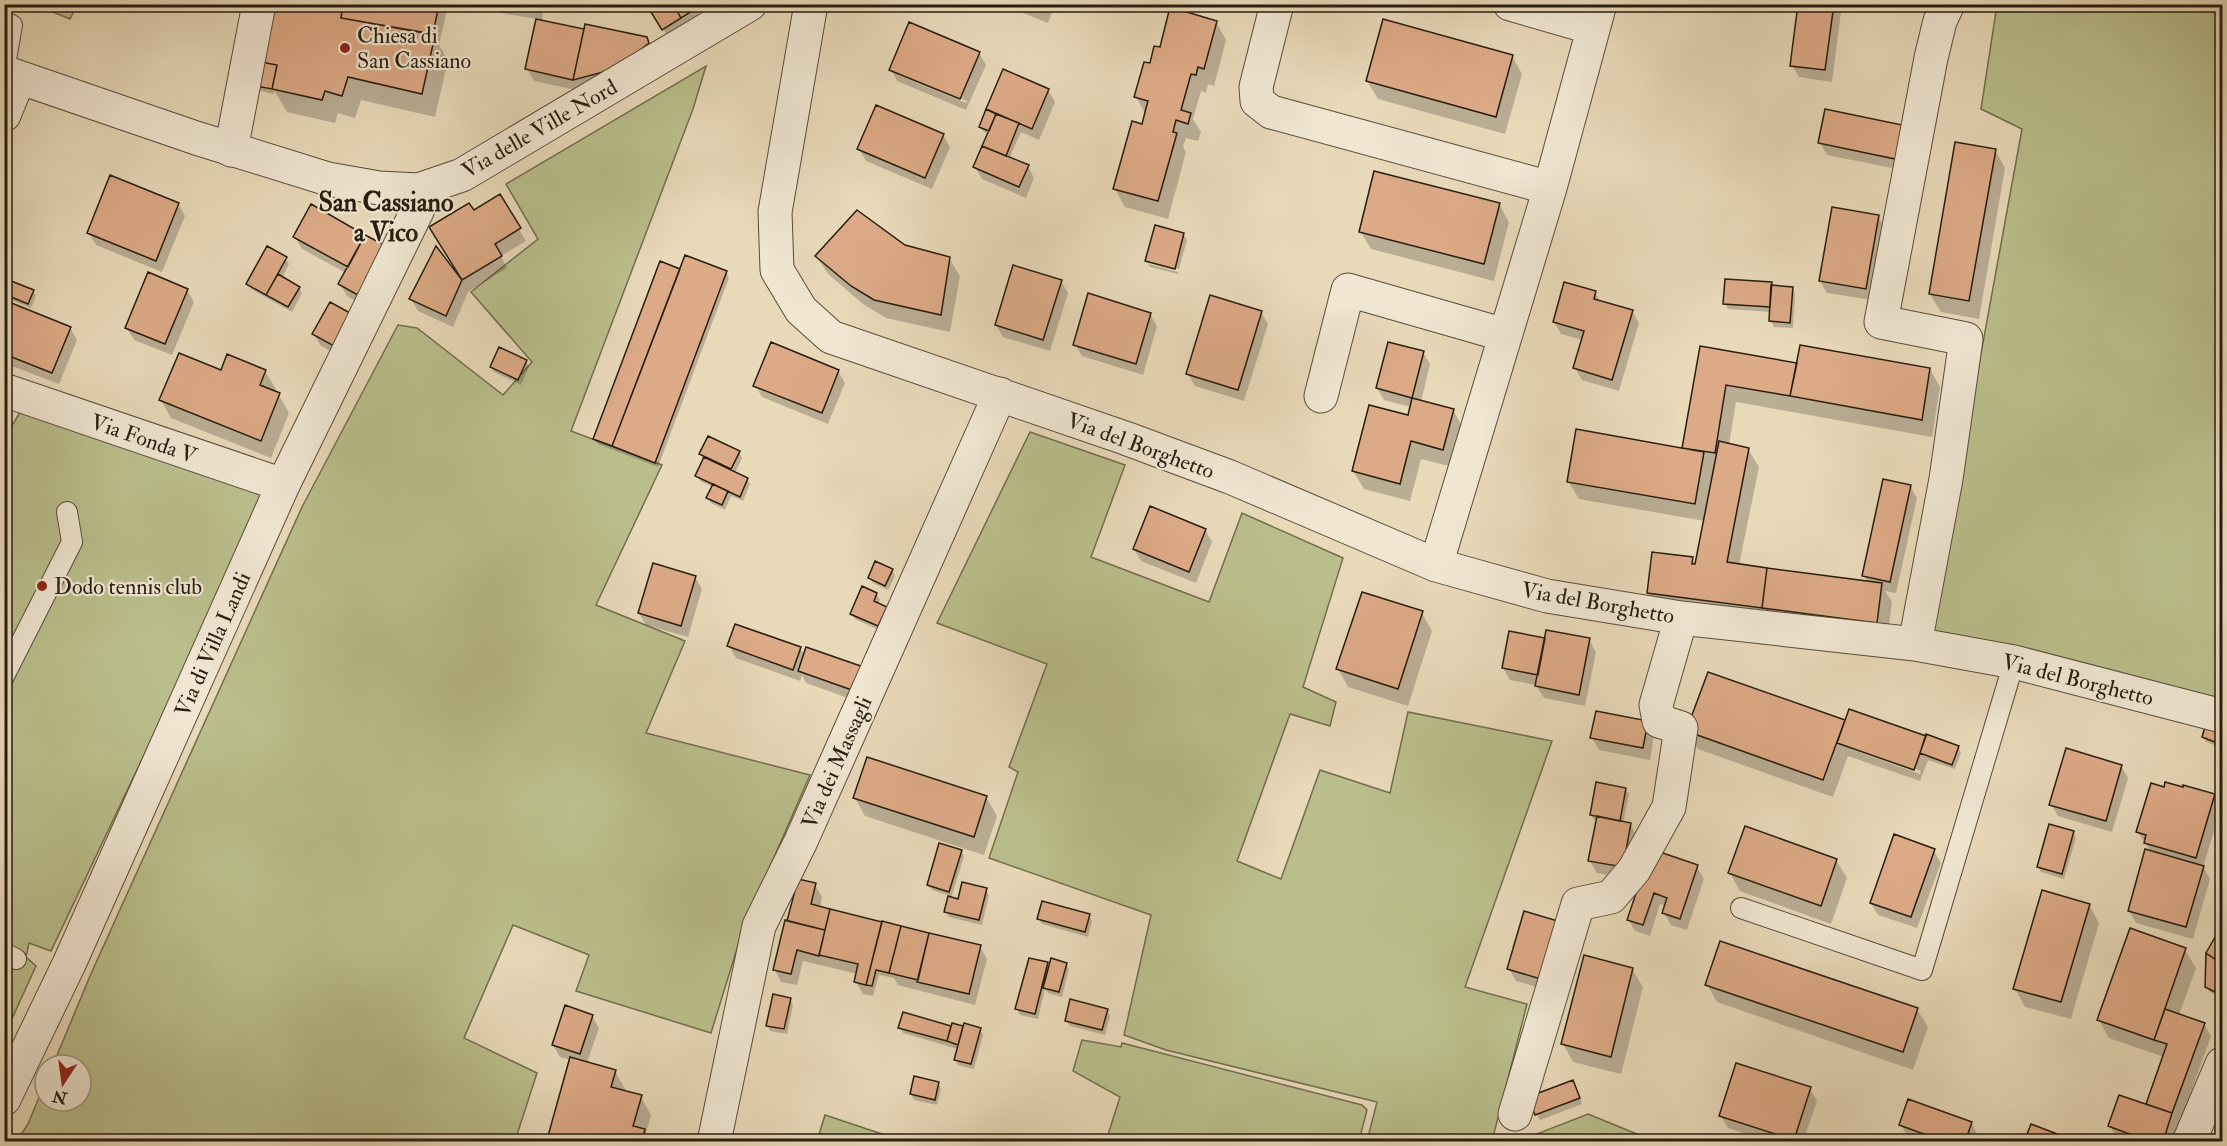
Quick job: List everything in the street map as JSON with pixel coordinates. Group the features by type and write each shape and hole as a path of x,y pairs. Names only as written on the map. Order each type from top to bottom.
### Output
{"street":[{"path":"231,150 259,4"},
{"name":"Via delle Ville Nord","path":"9,74 231,150 328,179 379,188 418,190 462,175 750,4"},
{"name":"Via del Borghetto","path":"811,4 775,212 777,270 801,310 831,337 1000,394 1230,477 1436,565 1547,596 1681,618 1915,644 2014,662 2223,716"},
{"path":"1277,4 1256,87 1257,101 1271,111 1550,188"},
{"path":"1436,565 1550,188 1597,16 1510,4"},
{"path":"1915,644 1946,479 1966,339 1881,322 1931,58 1940,21 1948,4"},
{"path":"4,115 9,74"},
{"name":"Via di Villa Landi","path":"4,1099 69,964 283,484 418,209 418,190"},
{"path":"1321,396 1348,290 1504,335"},
{"name":"Via Fonda V","path":"4,390 283,484"},
{"name":"Via dei Massagli","path":"714,1142 759,926 801,841 1000,394"},
{"path":"1515,1114 1578,904 1611,897 1634,870 1669,807 1681,728 1659,721 1656,705 1681,618"},
{"path":"2189,1142 2223,1065"}],"lane":[{"path":"4,22 12,25 9,74"},
{"path":"4,676 72,542 67,512"},
{"path":"1742,908 1922,969 2014,662"}],"green space":[{"path":"36,5 77,5 70,19"},
{"path":"1997,5 2222,5 2222,702 1930,633 2022,129 1981,109"},
{"path":"706,66 693,109 571,431 662,465 596,605 685,641 646,733 810,775 744,926 711,1033 576,991 589,955 513,925 464,1038 537,1073 515,1141 40,1142 20,1136 33,1112 93,1113 93,1053 58,1053 90,976 302,507 398,325 417,328 503,395 532,362 471,292 538,239 506,184"},
{"path":"22,409 263,493 262,506 51,951 29,943 26,957 36,966 5,1034 4,439"},
{"path":"1030,432 1125,465 1091,557 1209,602 1242,513 1343,558 1303,687 1336,702 1330,726 1290,714 1237,861 1281,879 1320,770 1390,793 1408,712 1552,741 1465,987 1527,1004 1492,1141 1367,1141 1377,1102 1166,1050 1124,1035 1151,915 989,858 1018,772 1009,767 1047,664 937,623"},
{"path":"1082,1040 1121,1047 1122,1043 1362,1105 1367,1110 1359,1141 1106,1141 1120,1097 1073,1071"},
{"path":"1588,1114 1654,1141 1519,1141"},
{"path":"825,1115 903,1141 817,1141"}],"building":[{"name":"Chiesa di San Cassiano","path":"266,4 343,4 341,18 435,35 422,94 348,77 342,96 325,91 322,100 272,89 277,65 256,61"},
{"path":"343,4 439,4 433,34 341,18"},
{"path":"646,4 673,4 681,18 662,30"},
{"path":"673,4 695,4 697,8 681,18"},
{"path":"1798,4 1834,4 1825,70 1790,66"},
{"path":"1170,7 1217,21 1204,69 1198,67 1196,75 1191,74 1181,110 1191,113 1188,124 1176,120 1173,132 1177,133 1158,201 1113,189 1132,121 1142,124 1148,101 1134,97 1144,62 1150,63 1154,46 1160,47"},
{"path":"536,19 584,29 573,80 525,69"},
{"path":"1383,19 1513,55 1496,117 1366,81"},
{"path":"909,22 980,52 960,99 889,70"},
{"path":"585,24 647,37 649,43 625,62 607,71 573,80"},
{"path":"256,61 277,65 272,89 250,85"},
{"path":"1003,69 1049,89 1032,129 986,109"},
{"path":"876,105 944,134 925,178 857,149"},
{"path":"986,109 996,114 989,131 979,127"},
{"path":"1825,109 1907,126 1900,160 1818,143"},
{"path":"996,114 1019,123 1006,156 982,146"},
{"path":"1955,142 1996,149 1969,301 1929,294"},
{"path":"982,146 1029,165 1019,187 973,167"},
{"path":"1374,171 1500,203 1484,264 1359,232"},
{"path":"110,175 179,203 156,261 87,233"},
{"path":"500,194 521,228 495,244 502,256 462,280 429,227 469,203 474,210"},
{"path":"311,204 365,235 348,267 293,237"},
{"path":"1832,207 1879,215 1866,289 1819,281"},
{"path":"857,210 905,245 950,257 941,315 874,300 851,286 815,256"},
{"path":"1155,225 1184,233 1175,269 1145,261"},
{"path":"365,235 392,249 365,299 338,284"},
{"path":"267,246 287,257 266,295 246,284"},
{"path":"436,246 462,280 446,316 409,299"},
{"path":"685,255 727,271 655,463 612,446"},
{"path":"660,261 680,269 612,446 593,439"},
{"path":"1013,265 1062,280 1043,340 995,325"},
{"path":"148,272 188,289 165,344 125,328"},
{"path":"278,274 300,287 288,307 266,295"},
{"path":"6,279 34,290 28,304 4,294"},
{"path":"1725,279 1772,282 1770,307 1723,304"},
{"path":"1564,282 1596,291 1594,299 1633,310 1612,380 1573,368 1584,331 1553,322"},
{"path":"1771,285 1793,287 1790,323 1769,321"},
{"path":"1088,293 1151,313 1136,364 1073,345"},
{"path":"1210,295 1262,311 1238,390 1186,374"},
{"path":"4,300 71,327 52,373 4,354"},
{"path":"330,302 363,320 345,352 312,334"},
{"path":"771,342 839,370 822,413 753,386"},
{"path":"1388,342 1424,351 1412,398 1376,388"},
{"path":"1800,345 1930,368 1922,420 1790,396"},
{"path":"1700,346 1797,363 1790,396 1726,385 1715,453 1682,448"},
{"path":"499,347 527,360 518,380 490,367"},
{"path":"179,353 221,370 227,354 266,370 260,385 280,393 261,441 159,400"},
{"path":"1412,398 1454,409 1443,450 1411,441 1400,484 1352,471 1369,405 1408,415"},
{"path":"1576,429 1704,452 1695,504 1567,482"},
{"path":"708,436 740,451 731,469 699,454"},
{"path":"1719,441 1749,448 1727,562 1767,568 1762,608 1647,593 1652,552 1693,557 1692,564 1695,564"},
{"path":"704,457 748,478 740,497 695,476"},
{"path":"1883,479 1911,485 1890,582 1862,576"},
{"path":"713,484 728,491 722,505 706,498"},
{"path":"1150,506 1206,529 1189,572 1133,549"},
{"path":"875,561 893,569 885,586 868,578"},
{"path":"653,563 696,576 681,626 638,613"},
{"path":"1767,568 1882,583 1877,623 1762,608"},
{"path":"862,586 877,593 874,601 887,607 878,626 850,614"},
{"path":"1362,592 1423,611 1398,689 1336,669"},
{"path":"735,624 801,647 793,670 727,646"},
{"path":"1546,630 1590,638 1579,695 1535,686"},
{"path":"1509,631 1545,638 1538,675 1502,668"},
{"path":"806,647 875,671 866,695 798,671"},
{"path":"1708,672 1845,720 1823,780 1686,731"},
{"path":"1849,709 1926,736 1914,770 1837,743"},
{"path":"1596,711 1648,721 1643,748 1590,738"},
{"path":"2207,720 2222,725 2222,745 2202,737"},
{"path":"1926,734 1959,746 1952,765 1920,753"},
{"path":"2066,748 2122,765 2106,821 2049,805"},
{"path":"867,757 987,796 974,837 853,798"},
{"path":"1596,782 1626,788 1620,821 1590,815"},
{"path":"2165,782 2215,794 2196,858 2144,843 2146,835 2136,832 2151,783 2164,787"},
{"path":"2222,798 2222,820 2216,818"},
{"path":"1597,816 1631,823 1623,867 1588,861"},
{"path":"2049,824 2074,831 2062,874 2037,867"},
{"path":"1745,826 1837,859 1821,906 1728,873"},
{"path":"1894,834 1935,849 1911,917 1870,903"},
{"path":"939,843 962,850 949,892 927,885"},
{"path":"1651,849 1698,865 1680,919 1662,913 1667,898 1654,893 1643,925 1627,920"},
{"path":"2145,849 2204,866 2186,927 2128,911"},
{"path":"798,879 816,883 811,904 830,909 825,930 787,921"},
{"path":"962,882 987,888 979,920 944,912 948,896 958,899"},
{"path":"2042,890 2090,904 2061,1002 2013,989"},
{"path":"1042,901 1090,914 1085,932 1037,919"},
{"path":"830,909 882,922 866,985 854,982 858,964 819,955"},
{"path":"1524,911 1561,922 1544,980 1507,969"},
{"path":"785,920 825,930 819,956 797,950 791,974 773,970"},
{"path":"882,921 901,926 889,973 876,970 872,986 866,985"},
{"path":"2222,925 2222,964 2206,953"},
{"path":"901,926 929,933 918,980 889,973"},
{"path":"2130,928 2186,948 2154,1040 2097,1020"},
{"path":"929,933 981,945 969,994 917,982"},
{"path":"1720,941 1918,1008 1903,1052 1705,985"},
{"path":"2206,953 2222,964 2221,995 2205,987"},
{"path":"1584,955 1633,968 1611,1057 1561,1044"},
{"path":"1029,958 1048,962 1035,1014 1015,1009"},
{"path":"1051,958 1067,963 1059,992 1043,988"},
{"path":"773,994 791,998 784,1029 766,1026"},
{"path":"1070,999 1108,1009 1102,1030 1065,1021"},
{"path":"565,1005 593,1015 580,1054 552,1045"},
{"path":"2165,1009 2205,1023 2172,1113 2146,1104 2167,1044 2154,1040"},
{"path":"903,1012 951,1026 947,1041 898,1028"},
{"path":"952,1023 963,1026 958,1045 947,1041"},
{"path":"964,1023 981,1028 971,1064 954,1060"},
{"path":"570,1057 616,1070 611,1087 642,1095 633,1126 645,1129 642,1142 570,1142 548,1136"},
{"path":"1736,1063 1811,1087 1794,1140 1719,1116"},
{"path":"914,1076 939,1082 935,1100 910,1094"},
{"path":"1573,1080 1580,1098 1535,1115 1528,1097"},
{"path":"2119,1095 2172,1113 2163,1142 2151,1142 2108,1126"},
{"path":"1908,1099 1972,1122 1965,1142 1946,1142 1899,1125"},
{"path":"2031,1124 2078,1142 2024,1142"}],"place":[{"name":"Chiesa di San Cassiano","path":"345,48"},
{"name":"Dodo tennis club","path":"42,586"}],"district":[{"name":"San Cassiano a Vico","path":"386,217"}]}
